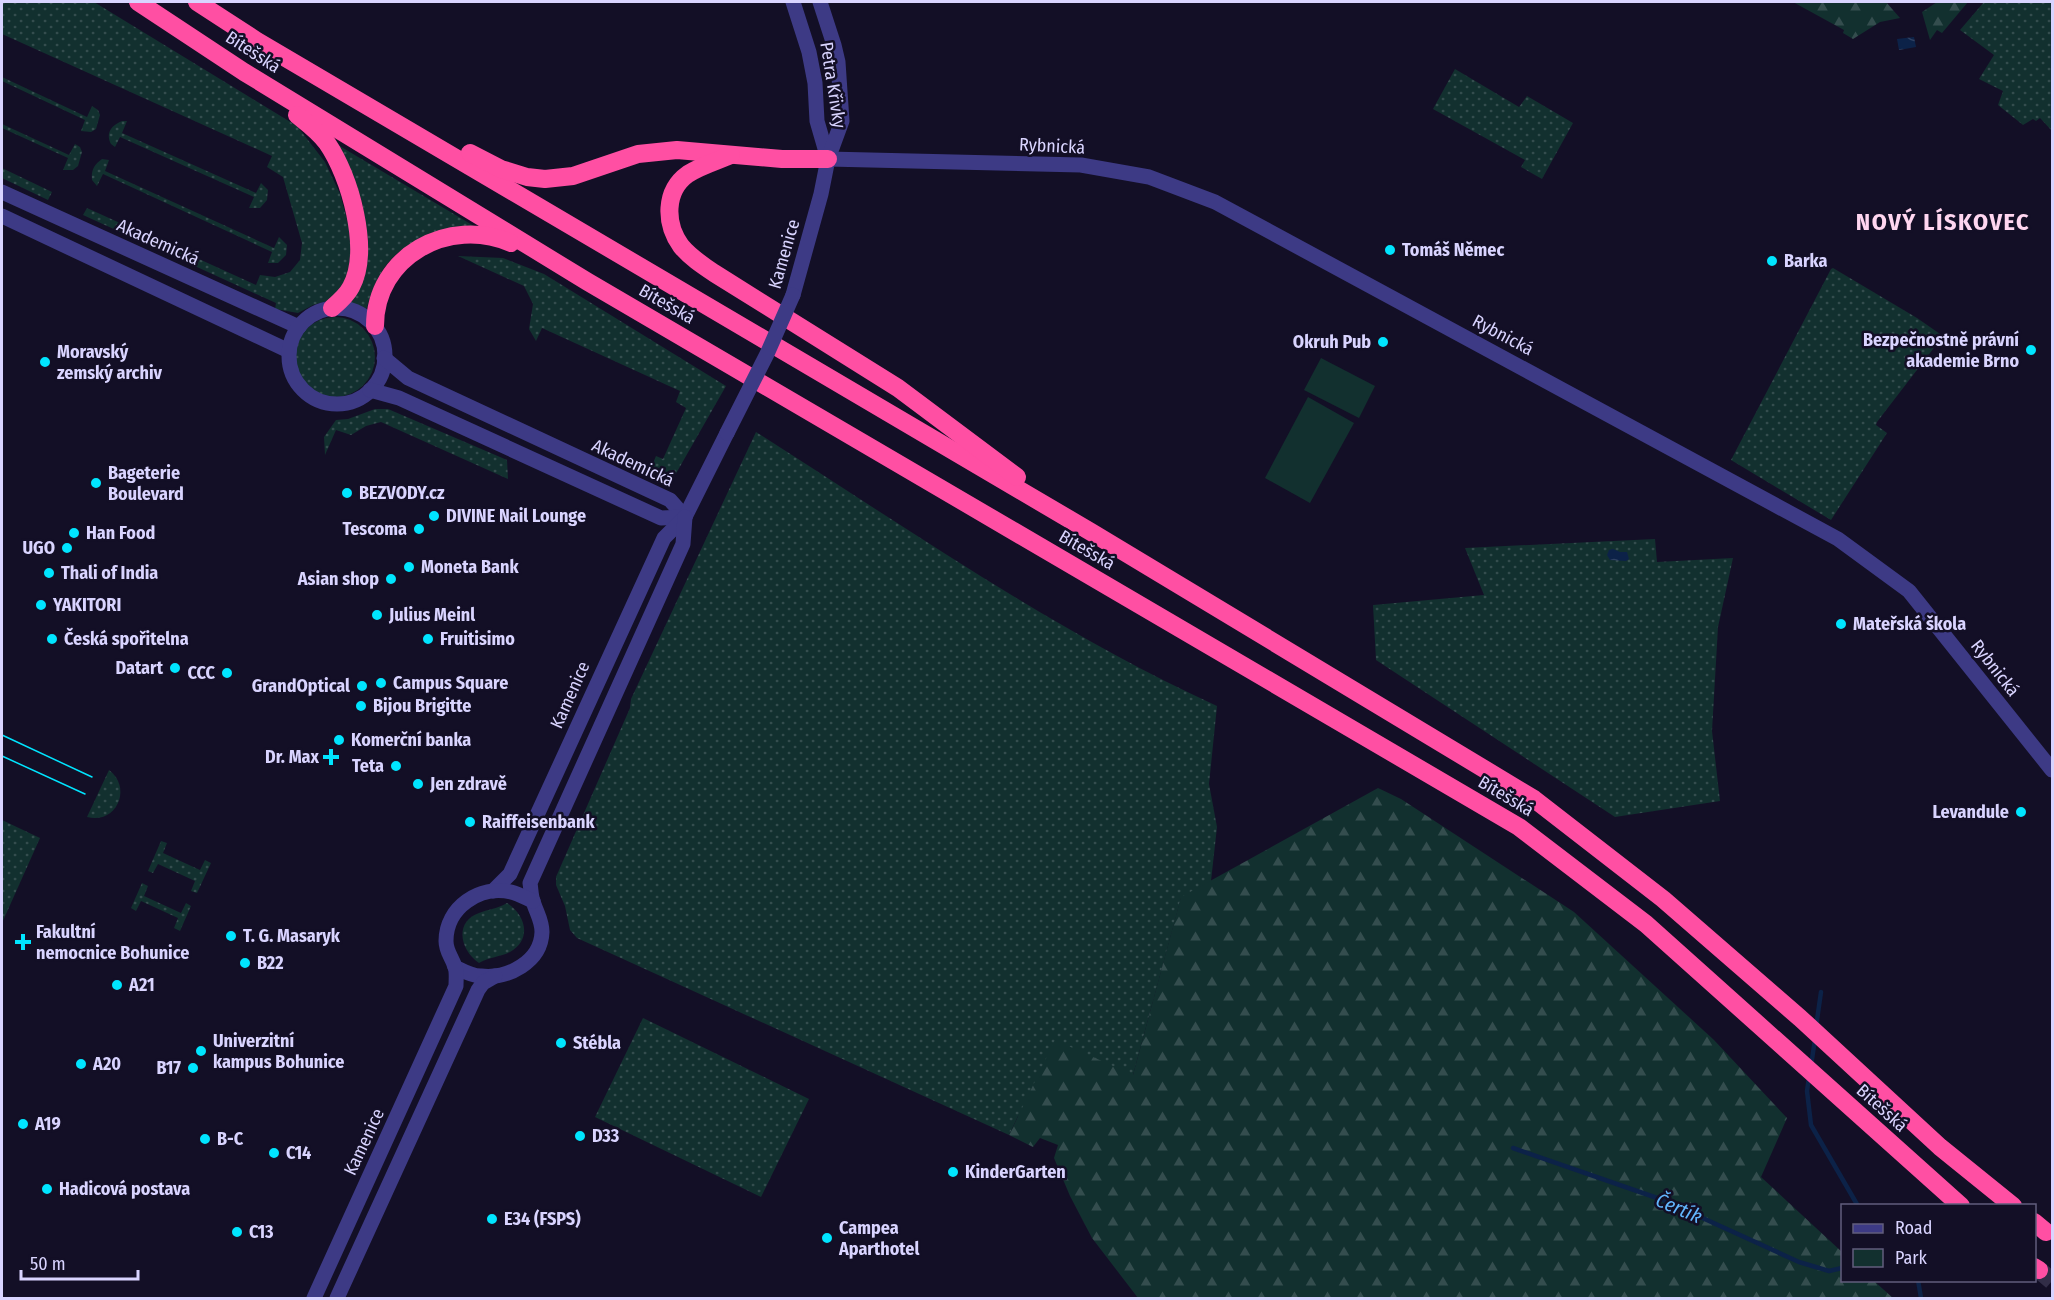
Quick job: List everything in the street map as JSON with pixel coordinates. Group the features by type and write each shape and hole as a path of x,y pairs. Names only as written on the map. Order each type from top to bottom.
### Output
{"highway":[{"name":"Bítešská","path":"138,2 244,72 588,282 1519,827 1646,924 1959,1204"},
{"name":"Bítešská","path":"197,2 257,41 1091,532 1534,799 1663,899 1800,1018 1940,1147 2011,1204"},
{"path":"244,72 319,134 335,156 348,185 358,238 356,270 349,291 332,308"},
{"path":"321,79 402,113 501,169 527,177 564,178 631,156 677,150 731,156 828,159"},
{"path":"731,156 687,175 672,194 669,210 671,224 676,238 686,251 714,273 898,388 1091,532"},
{"path":"375,326 378,297 397,266 424,246 456,236 473,234 496,237 588,282"}],"street":[{"name":"Petra Křivky","path":"793,2 809,52 817,121 828,159"},
{"name":"Petra Křivky","path":"820,2 836,53 842,109 842,121 828,159"},
{"name":"Kamenice","path":"314,1299 456,986 455,967 446,946 448,924 468,899 493,891 510,874 664,538 685,517 793,295 821,194 828,159"},
{"name":"Rybnická","path":"828,159 1081,165 1149,177 1215,202 1838,539 1909,591 2052,770"},
{"name":"Akademická","path":"2,192 299,327"},
{"path":"2,216 289,351"},
{"path":"332,308 356,312 375,326 383,344 384,358 380,375 370,390 354,401 324,402 306,393 294,378 289,360 292,338 299,327 314,314 332,308"},
{"name":"Akademická","path":"384,358 408,378 669,500 685,517"},
{"name":"Akademická","path":"370,390 399,398 661,518 685,517"},
{"name":"Kamenice","path":"455,967 481,976 495,976 524,966 537,949 542,929 530,883 683,544 685,517"},
{"path":"493,891 513,892 533,901"},
{"name":"Kamenice","path":"338,1299 478,990 483,983 495,976"}],"green space":[{"path":"2,2 94,2 297,126 325,162 340,194 352,238 348,280 334,299 313,305 298,313 275,309 276,303 83,215 87,208 256,285 260,275 275,277 290,272 300,260 302,243 283,177 267,167 272,156 2,34"},
{"path":"1793,2 1886,2 1900,18 1880,22 1853,39 1843,33 1844,30"},
{"path":"1937,2 1968,2 1942,33 1937,30 1930,40 1922,12"},
{"path":"1984,2 2052,2 2052,131 2040,118 2023,125 1998,105 2003,91 1979,79 1994,55 1960,30"},
{"path":"1455,69 1519,107 1527,96 1573,123 1542,179 1521,167 1525,160 1433,109"},
{"path":"2,77 87,117 92,106 98,110 100,115 96,129 91,132 81,131 85,120 2,81"},
{"path":"127,121 122,133 256,193 261,183 268,190 267,200 260,208 249,208 254,197 120,137 115,147 109,140 109,133 115,125"},
{"path":"2,124 69,155 75,144 82,152 78,166 73,170 63,170 68,158 2,128"},
{"path":"338,145 474,226 418,241 392,258 373,289 366,311 347,302 360,287 368,242 362,202"},
{"path":"102,159 109,160 105,171 274,248 279,237 287,245 286,255 278,263 268,263 272,252 103,174 97,186 92,180 92,173"},
{"path":"2,168 52,192 48,200 2,178"},
{"path":"458,256 503,258 544,274 726,386 674,477 651,468 656,456 663,459 686,408 676,402 680,391 542,328 536,341 529,329 533,304 524,286"},
{"path":"1833,268 1943,336 1877,422 1876,425 1887,433 1831,520 1731,460"},
{"path":"335,317 350,320 363,329 372,342 375,357 372,372 363,385 350,394 335,397 320,394 307,385 298,372 295,357 298,342 307,329 320,320"},
{"path":"1321,358 1375,386 1359,418 1304,390"},
{"path":"1308,397 1354,423 1310,503 1265,478"},
{"path":"375,409 388,409 507,460 508,479 381,422 366,426 351,435 336,430 325,455 324,437 336,420 348,419"},
{"path":"756,432 1039,612 1157,677 1217,706 1209,784 1217,827 1211,881 1181,898 1133,1075 1018,1116 1009,1135 577,938 570,930 565,906 556,885 556,877 630,708 631,699"},
{"path":"1655,539 1657,562 1733,558 1718,627 1712,731 1720,801 1615,817 1376,660 1373,605 1484,595 1465,548"},
{"path":"109,770 120,786 118,803 106,816 87,817"},
{"path":"1378,788 1401,799 1574,912 1714,1040 1787,1118 1761,1177 1841,1251 1841,1282 1875,1282 1893,1298 1138,1298 1092,1238 1070,1196 1054,1158 1058,1145 1040,1138 1033,1147 1009,1135 1055,1040 1133,1075 1181,897"},
{"path":"2,820 40,838 2,923"},
{"path":"161,841 167,843 163,853 200,870 205,860 211,863 197,893 191,891 195,881 158,864 153,873 148,871"},
{"path":"142,883 148,886 144,896 181,913 186,903 191,906 180,931 174,928 178,918 141,901 136,911 131,908"},
{"path":"507,903 522,920 524,934 522,940 510,952 479,963 467,951 462,936 463,929 471,917"},
{"path":"643,1018 809,1099 761,1197 595,1117"}],"water":[{"path":"1914,37 1916,47 1899,50 1897,39"},
{"path":"1609,550 1627,552 1629,559 1626,561 1610,560 1607,555"}],"waterway":[{"name":"Čertík","path":"1816,1027 1821,992"},
{"name":"Čertík","path":"1811,1066 1815,1039"},
{"name":"Čertík","path":"1809,1077 1807,1091 1811,1125 1857,1204"},
{"name":"Čertík","path":"1513,1148 1663,1200 1799,1262 1829,1271 1841,1268"},
{"name":"Čertík","path":"1918,1282 1921,1298"}],"tunnel":[{"path":"2039,1270 2052,1281"}],"tram line":[{"path":"2,735 92,777"},
{"path":"2,756 85,794"}],"place":[{"name":"Tomáš Němec","path":"1390,250"},
{"name":"Barka","path":"1772,261"},
{"name":"Okruh Pub","path":"1383,342"},
{"name":"Bezpečnostně právní akademie Brno","path":"2031,350"},
{"name":"Moravský zemský archiv","path":"45,362"},
{"name":"Bageterie Boulevard","path":"96,483"},
{"name":"BEZVODY.cz","path":"347,493"},
{"name":"DIVINE Nail Lounge","path":"434,516"},
{"name":"Tescoma","path":"419,529"},
{"name":"Han Food","path":"74,533"},
{"name":"UGO","path":"67,548"},
{"name":"Moneta Bank","path":"409,567"},
{"name":"Thali of India","path":"49,573"},
{"name":"Asian shop","path":"391,579"},
{"name":"YAKITORI","path":"41,605"},
{"name":"Julius Meinl","path":"377,615"},
{"name":"Mateřská škola","path":"1841,624"},
{"name":"Česká spořitelna","path":"52,639"},
{"name":"Fruitisimo","path":"428,639"},
{"name":"Datart","path":"175,668"},
{"name":"CCC","path":"227,673"},
{"name":"Campus Square","path":"381,683"},
{"name":"GrandOptical","path":"362,686"},
{"name":"Bijou Brigitte","path":"361,706"},
{"name":"Komerční banka","path":"339,740"},
{"name":"Dr. Max","path":"331,757"},
{"name":"Teta","path":"396,766"},
{"name":"Jen zdravě","path":"418,784"},
{"name":"Levandule","path":"2021,812"},
{"name":"Raiffeisenbank","path":"470,822"},
{"name":"T. G. Masaryk","path":"231,936"},
{"name":"Fakultní nemocnice Bohunice","path":"23,942"},
{"name":"B22","path":"245,963"},
{"name":"A21","path":"117,985"},
{"name":"Stébla","path":"561,1043"},
{"name":"Univerzitní kampus Bohunice","path":"201,1051"},
{"name":"A20","path":"81,1064"},
{"name":"B17","path":"193,1068"},
{"name":"A19","path":"23,1124"},
{"name":"D33","path":"580,1136"},
{"name":"B-C","path":"205,1139"},
{"name":"C14","path":"274,1153"},
{"name":"KinderGarten","path":"953,1172"},
{"name":"Hadicová postava","path":"47,1189"},
{"name":"E34 (FSPS)","path":"492,1219"},
{"name":"C13","path":"237,1232"},
{"name":"Campea Aparthotel","path":"827,1238"}],"district":[{"name":"NOVÝ LÍSKOVEC","path":"1943,222"}]}
